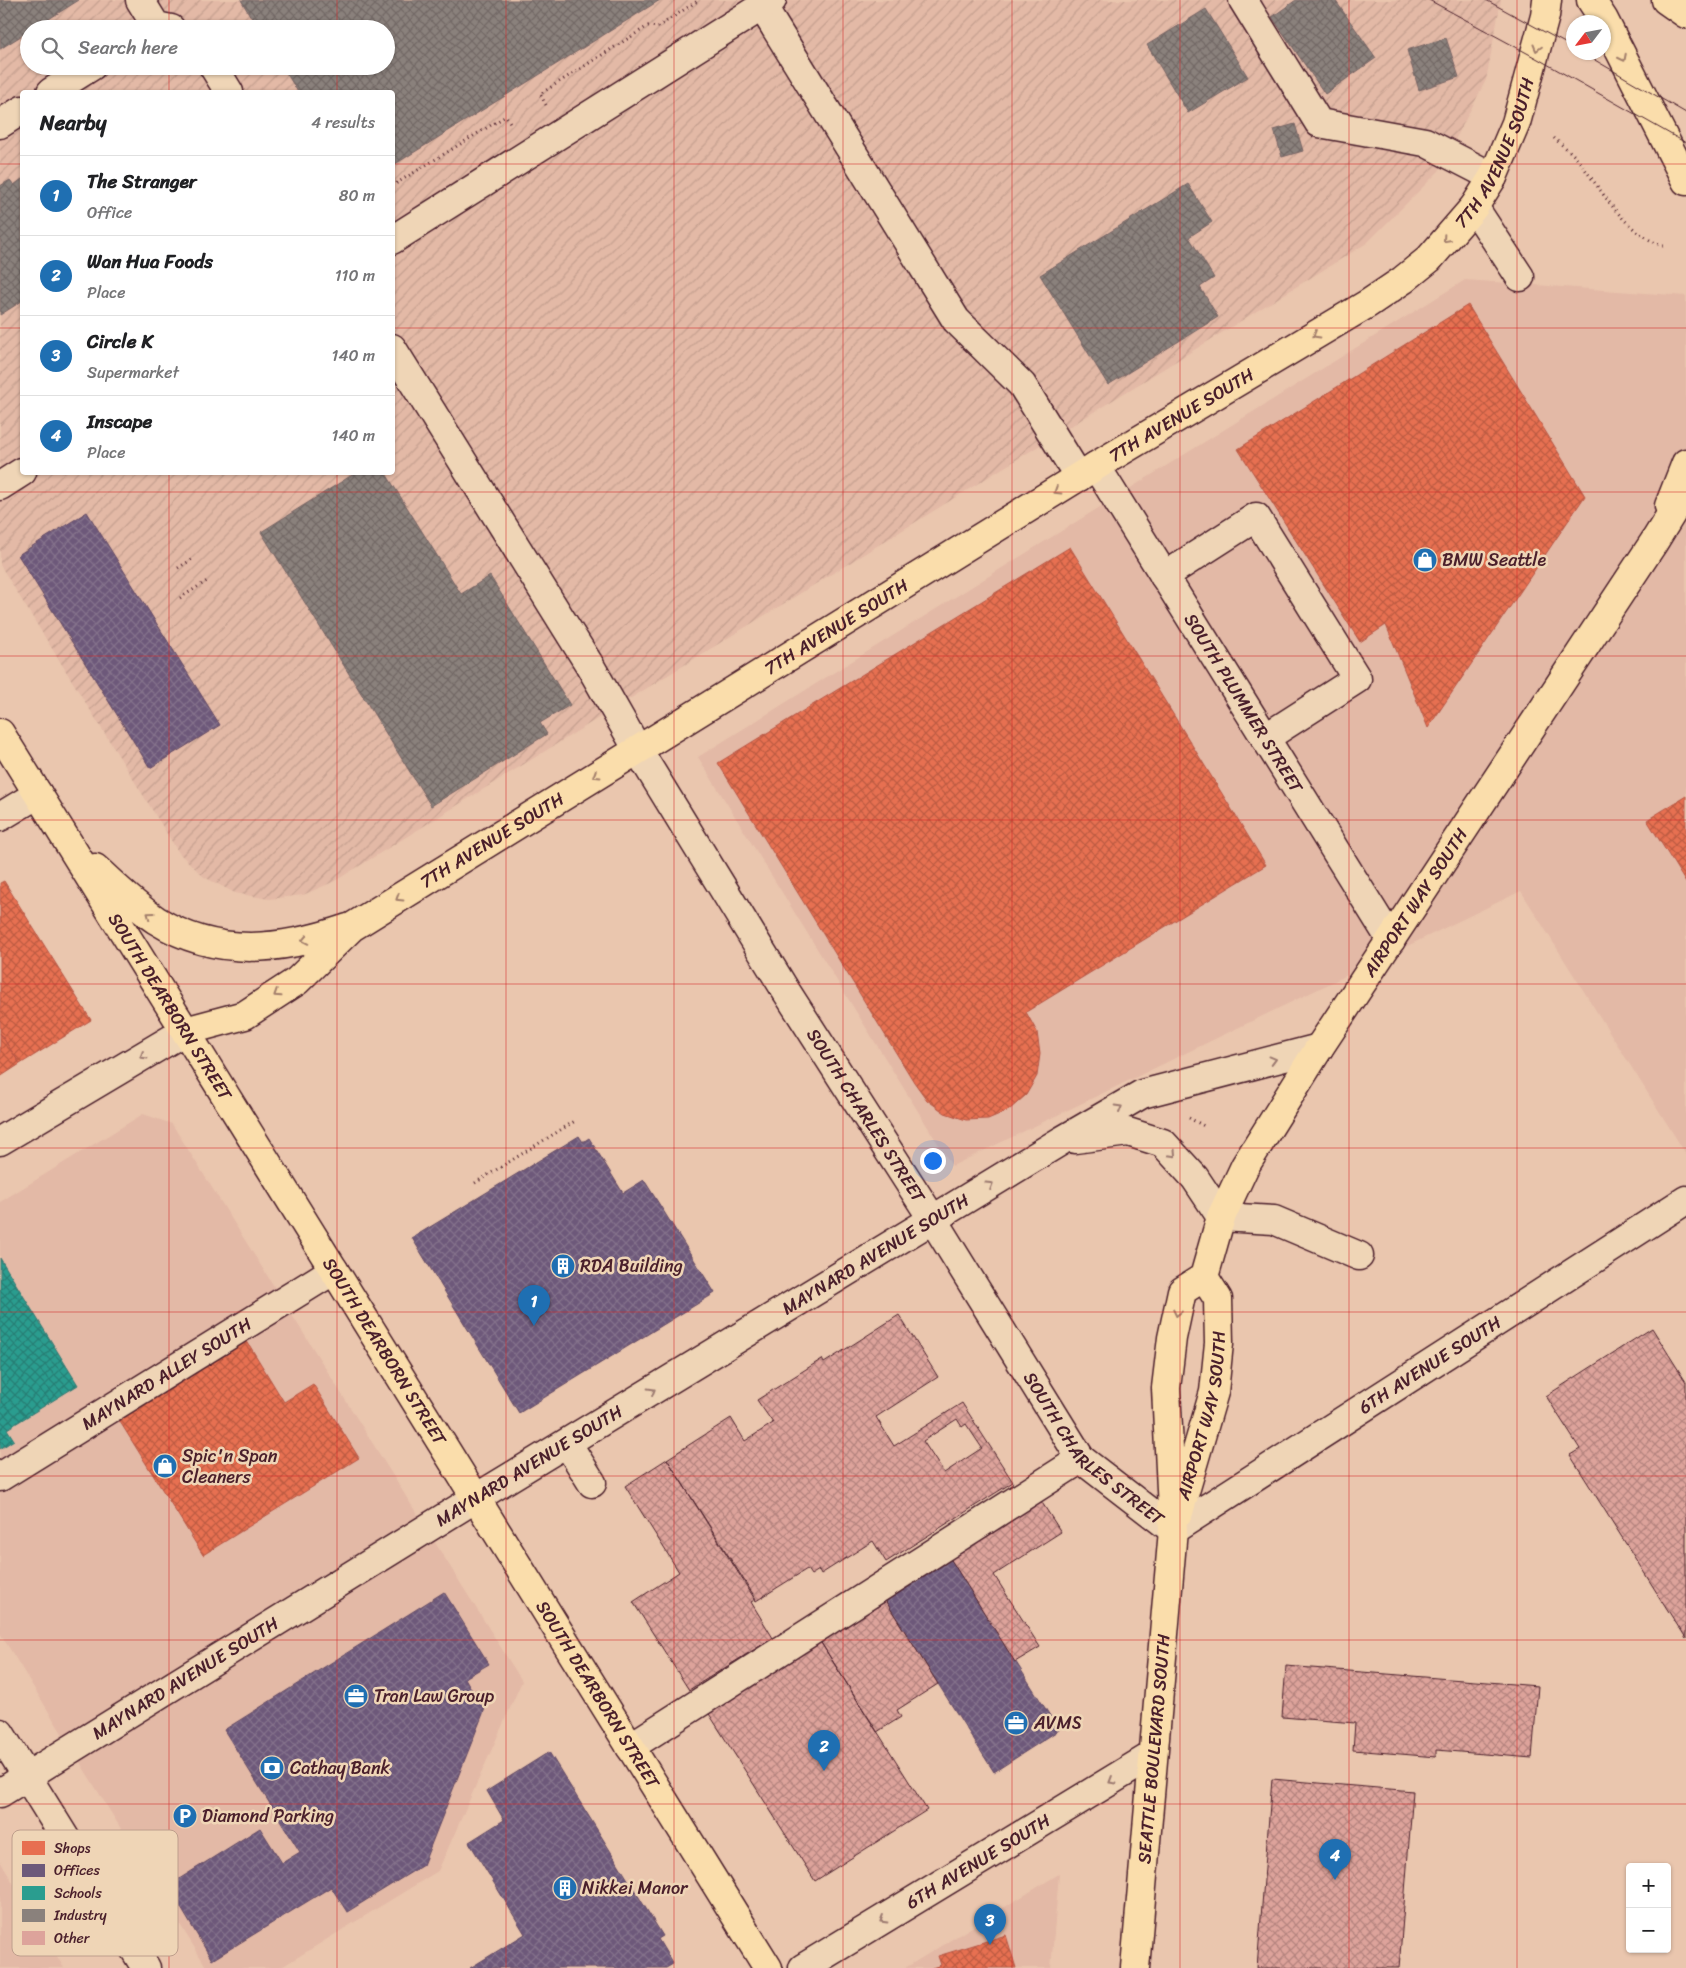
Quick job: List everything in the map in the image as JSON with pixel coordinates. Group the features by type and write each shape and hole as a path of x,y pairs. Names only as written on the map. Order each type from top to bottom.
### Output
{"main road":[{"name":"7TH AVENUE SOUTH","path":"185,1030 245,1015 297,981 352,927 1087,472 1369,303 1403,280 1429,259 1474,207 1493,177 1516,123 1543,25 1547,0"},
{"path":"1591,0 1604,20 1686,181"},
{"path":"1666,0 1686,14"},
{"name":"AIRPORT WAY SOUTH","path":"1654,542 1686,464"},
{"name":"AIRPORT WAY SOUTH","path":"1173,1530 1166,1388 1172,1338 1182,1291 1204,1277 1221,1216 1245,1166 1319,1048 1654,542 1686,490"},
{"name":"SOUTH DEARBORN STREET","path":"0,733 768,1968"},
{"path":"70,846 131,901 157,920 206,941 226,946 269,946 316,938 352,927"},
{"name":"AIRPORT WAY SOUTH","path":"1173,1530 1214,1392 1219,1343 1218,1299 1204,1277"},
{"name":"SEATTLE BOULEVARD SOUTH","path":"1135,1968 1173,1530"}],"street":[{"path":"140,0 154,20"},
{"path":"1243,0 1319,123 1425,142 1493,177"},
{"path":"395,238 767,3"},
{"name":"SOUTH PLUMMER STREET","path":"767,3 956,320 1022,385 1164,576 1391,940"},
{"path":"54,90 78,75"},
{"path":"219,75 228,90"},
{"path":"0,124 20,111"},
{"path":"1474,207 1520,277"},
{"name":"SOUTH CHARLES STREET","path":"395,353 589,664 638,750 786,990 933,1220 1081,1459 1173,1530"},
{"path":"0,486 20,473"},
{"path":"1164,576 1256,517 1357,679 1265,738"},
{"path":"0,818 38,794"},
{"name":"7TH AVENUE SOUTH","path":"0,1142 185,1030"},
{"name":"MAYNARD AVENUE SOUTH","path":"0,1793 476,1498 1142,1094 1319,1048"},
{"name":"MAYNARD AVENUE SOUTH","path":"1062,1141 1128,1132 1163,1143 1195,1178 1221,1216"},
{"name":"6TH AVENUE SOUTH","path":"1173,1530 1686,1200"},
{"path":"1221,1216 1274,1220 1359,1256"},
{"name":"MAYNARD ALLEY SOUTH","path":"0,1477 334,1270"},
{"path":"567,1443 592,1482"},
{"path":"630,1747 1081,1459"},
{"path":"0,1733 60,1830"},
{"name":"6TH AVENUE SOUTH","path":"803,1968 1153,1756"},
{"path":"139,1956 146,1968"}],"path":[{"path":"549,109 540,94 648,26 658,27 699,0"},
{"path":"395,184 506,116 515,130"},
{"path":"1554,138 1575,157 1619,215 1635,232 1650,242 1666,247"},
{"path":"178,568 194,558"},
{"path":"180,598 207,581"},
{"path":"475,1184 576,1121"}],"shaded area":[{"path":"0,0 1501,0 1486,80 1439,171 1367,243 335,881 303,895 269,899 235,893 204,877 179,853 0,565"},
{"path":"1465,280 1686,296 1686,1154 1521,891 952,1166 698,757"},
{"path":"143,1114 172,1124 522,1681 438,1871 280,1968 207,1968 178,1921 178,1830 122,1830 0,1633 0,1202"},
{"path":"0,1861 12,1881 12,1956 57,1956 64,1968 0,1968"},
{"path":"1059,1874 1051,1968 905,1968"}],"building: Shops":[{"name":"BMW Seattle","path":"1468,305 1585,496 1428,728 1386,625 1360,642 1238,449"},
{"path":"1070,547 1266,865 1026,1012 1037,1032 1040,1054 1037,1076 1026,1095 1009,1110 988,1119 966,1120 945,1113 927,1100 914,1082 718,763"},
{"path":"1686,796 1686,883 1647,820"},
{"path":"4,881 91,1020 20,1064 0,1033 0,883"},
{"path":"0,1033 20,1064 0,1077"},
{"path":"245,1338 284,1402 313,1384 359,1458 203,1555 117,1417"},
{"path":"1006,1935 1016,1968 932,1968 941,1965 938,1956"}],"building: Offices":[{"path":"87,512 220,725 150,768 18,555"},
{"name":"RDA Building","path":"579,1136 583,1142 589,1138 623,1193 644,1180 715,1293 519,1413 412,1238"},
{"path":"948,1555 1059,1730 994,1772 883,1597"},
{"path":"444,1592 489,1664 465,1678 473,1692 476,1690 490,1696 423,1865 347,1912 331,1887 212,1960 178,1903 178,1880 260,1828 282,1863 300,1852 224,1730"},
{"name":"Nikkei Manor","path":"549,1752 663,1936 658,1939 673,1964 666,1968 470,1968 525,1934 469,1842 504,1820 487,1791"}],"building: Schools":[{"path":"0,1258 78,1385 7,1429 14,1440 0,1449"}],"building: Industry":[{"path":"0,0 79,0 47,20 20,20 20,37 0,49"},
{"path":"241,0 660,0 395,164 395,90 297,90 288,75 395,75 395,20 253,20"},
{"path":"1296,0 1335,0 1376,58 1325,94 1272,17"},
{"path":"1206,9 1248,77 1188,113 1147,45"},
{"path":"1446,38 1459,77 1419,90 1407,50"},
{"path":"1295,124 1303,151 1282,157 1274,130"},
{"path":"10,180 14,185 20,180 20,302 0,315 0,186"},
{"path":"1188,184 1212,222 1189,237 1214,278 1200,287 1218,317 1108,385 1040,275"},
{"path":"352,475 387,475 461,594 490,576 570,705 540,723 547,734 431,806 261,532"}],"building: Other":[{"path":"899,1315 938,1377 876,1417 894,1446 962,1403 1013,1482 886,1562 873,1541 821,1574 819,1570 811,1575 807,1569 756,1601 667,1459 731,1418 745,1441 773,1423 757,1400 822,1359 824,1363","holes":["957,1419 962,1427 966,1424 982,1448 944,1473 923,1441"]},
{"path":"1652,1328 1686,1382 1686,1639 1570,1455 1580,1449 1546,1396"},
{"path":"667,1459 756,1599 751,1602 773,1638 689,1690 633,1602 679,1572 625,1486"},
{"path":"1039,1498 1061,1532 994,1575 1040,1647 1015,1662 948,1555"},
{"path":"883,1597 938,1684 897,1710 901,1717 877,1732 818,1638"},
{"path":"818,1638 927,1810 815,1881 706,1709"},
{"path":"1286,1666 1538,1686 1532,1758 1436,1750 1436,1757 1353,1750 1355,1723 1282,1717"},
{"path":"1272,1779 1413,1791 1399,1968 1257,1968"}],"tram line":[{"path":"1429,0 1686,143"},
{"path":"1486,0 1566,44"},
{"path":"1595,60 1686,113"}],"place":[{"name":"BMW Seattle","path":"1425,560"},
{"name":"RDA Building","path":"563,1266"},
{"name":"The Stranger","path":"534,1326"},
{"name":"Spic'n Span Cleaners","path":"165,1466"},
{"name":"Tran Law Group","path":"356,1696"},
{"name":"AVMS","path":"1016,1723"},
{"name":"Cathay Bank","path":"272,1768"},
{"name":"Wan Hua Foods","path":"824,1771"},
{"name":"Diamond Parking","path":"185,1816"},
{"name":"Inscape","path":"1335,1880"},
{"name":"Nikkei Manor","path":"565,1888"},
{"name":"Circle K","path":"990,1945"}]}
